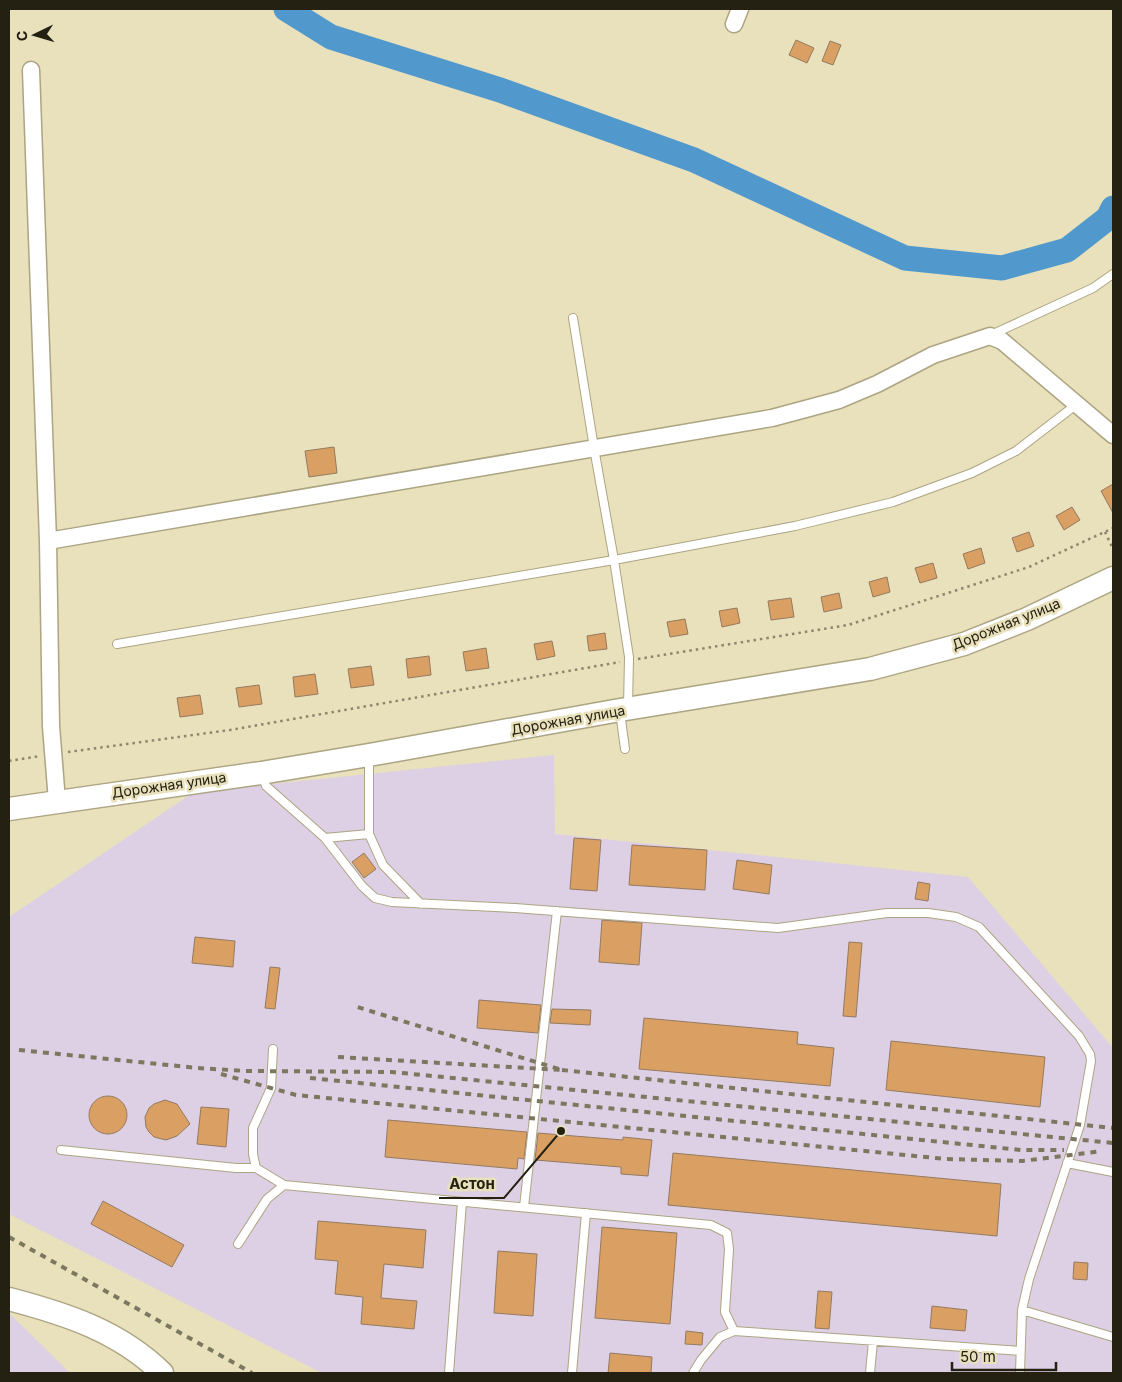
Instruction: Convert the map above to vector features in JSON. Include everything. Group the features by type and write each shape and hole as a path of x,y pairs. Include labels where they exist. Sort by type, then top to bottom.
{"street":[{"path":"734,24 740,9"},
{"path":"31,70 48,541 51,726 57,801"},
{"path":"48,541 772,418 839,400 877,384 933,355 990,336 1002,342 1113,435"},
{"name":"Дорожная улица","path":"9,809 369,755 870,669 964,644 1018,622 1113,578"},
{"path":"9,1299 50,1310 88,1324 120,1341 162,1373"}],"lane":[{"path":"990,336 1092,288 1113,274"},
{"path":"573,318 629,661 624,710 625,749"},
{"path":"117,644 614,560 795,526 893,502 972,473 1016,451 1077,404"},
{"path":"369,755 369,834 383,865 421,904"},
{"path":"261,772 266,786 325,838 362,886 375,898 392,902 778,928 887,912 928,913 956,917 979,927 1079,1036 1090,1054 1091,1068 1080,1125 1030,1279 1022,1310 1020,1373"},
{"path":"325,838 369,834"},
{"path":"524,1207 557,912"},
{"path":"256,1168 253,1154 253,1128 271,1088 273,1049"},
{"path":"61,1150 236,1168 256,1168 284,1185 710,1225 727,1233 729,1249 725,1312 734,1331"},
{"path":"1067,1163 1113,1172"},
{"path":"238,1244 267,1199 284,1185"},
{"path":"449,1373 462,1202"},
{"path":"572,1373 586,1213"},
{"path":"1022,1310 1113,1337"},
{"path":"694,1373 701,1360 720,1337 734,1331 1020,1351"},
{"path":"870,1373 873,1341"}],"path":[{"path":"9,761 240,728 848,625 1029,567 1113,528"},
{"path":"1105,532 1113,549"}],"shaded area":[{"path":"554,755 555,834 968,877 1113,1048 1113,1373 322,1373 9,1214 9,917 194,792"},
{"path":"9,1313 70,1373 9,1373"}],"building":[{"path":"796,40 814,48 807,63 789,55"},
{"path":"830,41 841,45 833,65 822,61"},
{"path":"334,447 337,473 309,477 305,451"},
{"path":"1113,484 1113,513 1101,491"},
{"path":"1072,507 1080,520 1064,530 1056,516"},
{"path":"1029,532 1034,546 1017,552 1012,538"},
{"path":"981,548 985,563 968,569 963,554"},
{"path":"933,563 937,578 920,583 915,568"},
{"path":"887,577 890,592 873,597 869,582"},
{"path":"839,593 842,608 824,612 821,597"},
{"path":"791,598 794,617 771,620 768,601"},
{"path":"737,608 740,623 722,627 719,611"},
{"path":"685,619 688,634 670,637 667,622"},
{"path":"605,633 607,649 589,651 587,636"},
{"path":"552,641 555,656 537,660 534,644"},
{"path":"486,648 489,668 466,671 463,652"},
{"path":"429,656 431,675 408,678 406,659"},
{"path":"371,666 374,685 351,688 348,669"},
{"path":"315,674 318,694 295,697 293,677"},
{"path":"259,685 262,704 239,707 236,688"},
{"path":"200,695 203,714 180,717 177,698"},
{"path":"574,838 601,840 597,891 570,889"},
{"path":"632,845 707,850 705,890 629,885"},
{"path":"364,853 376,869 364,878 352,862"},
{"path":"737,860 772,865 769,894 733,889"},
{"path":"918,882 930,884 928,901 915,899"},
{"path":"602,920 642,923 639,965 599,962"},
{"path":"195,937 235,941 233,967 192,963"},
{"path":"849,942 862,943 856,1017 843,1016"},
{"path":"270,967 280,968 275,1009 265,1008"},
{"path":"479,1000 541,1005 538,1033 477,1028"},
{"path":"552,1009 591,1010 590,1025 550,1023"},
{"path":"644,1018 798,1032 797,1044 834,1048 830,1086 639,1069"},
{"path":"891,1041 1045,1057 1040,1107 886,1090"},
{"path":"108,1096 121,1102 127,1115 121,1128 108,1134 95,1128 89,1115 95,1102"},
{"path":"165,1100 177,1104 190,1124 177,1136 166,1140 154,1137 149,1132 146,1127 145,1117 149,1108"},
{"path":"201,1107 229,1109 226,1147 197,1144"},
{"path":"388,1120 527,1132 524,1159 518,1158 517,1169 385,1157"},
{"path":"538,1133 623,1140 623,1137 652,1140 648,1176 621,1174 621,1167 535,1160"},
{"path":"673,1153 1001,1184 997,1236 668,1205"},
{"path":"103,1201 184,1245 172,1267 91,1224"},
{"path":"318,1221 426,1230 423,1268 384,1264 381,1298 417,1301 414,1329 361,1324 363,1297 335,1294 338,1261 315,1259"},
{"path":"602,1227 677,1233 670,1324 595,1318"},
{"path":"498,1251 537,1254 533,1316 494,1313"},
{"path":"1074,1262 1088,1263 1087,1280 1073,1279"},
{"path":"818,1291 832,1292 829,1329 815,1328"},
{"path":"932,1306 967,1310 965,1331 930,1328"},
{"path":"686,1331 703,1333 702,1345 685,1344"},
{"path":"610,1353 652,1357 651,1373 608,1373"}],"waterway":[{"path":"286,9 331,37 500,90 694,160 905,258 1002,268 1067,250 1108,218 1113,208"}],"railway":[{"path":"338,1057 562,1070 354,1006"},
{"path":"19,1050 246,1071 392,1072 1113,1143"},
{"path":"562,1070 1113,1128"},
{"path":"221,1074 296,1095 946,1159 1022,1161 1102,1151"},
{"path":"310,1078 1021,1150 1064,1150"},
{"path":"9,1237 252,1373"}],"place":[{"name":"Астон","path":"561,1131"}]}
